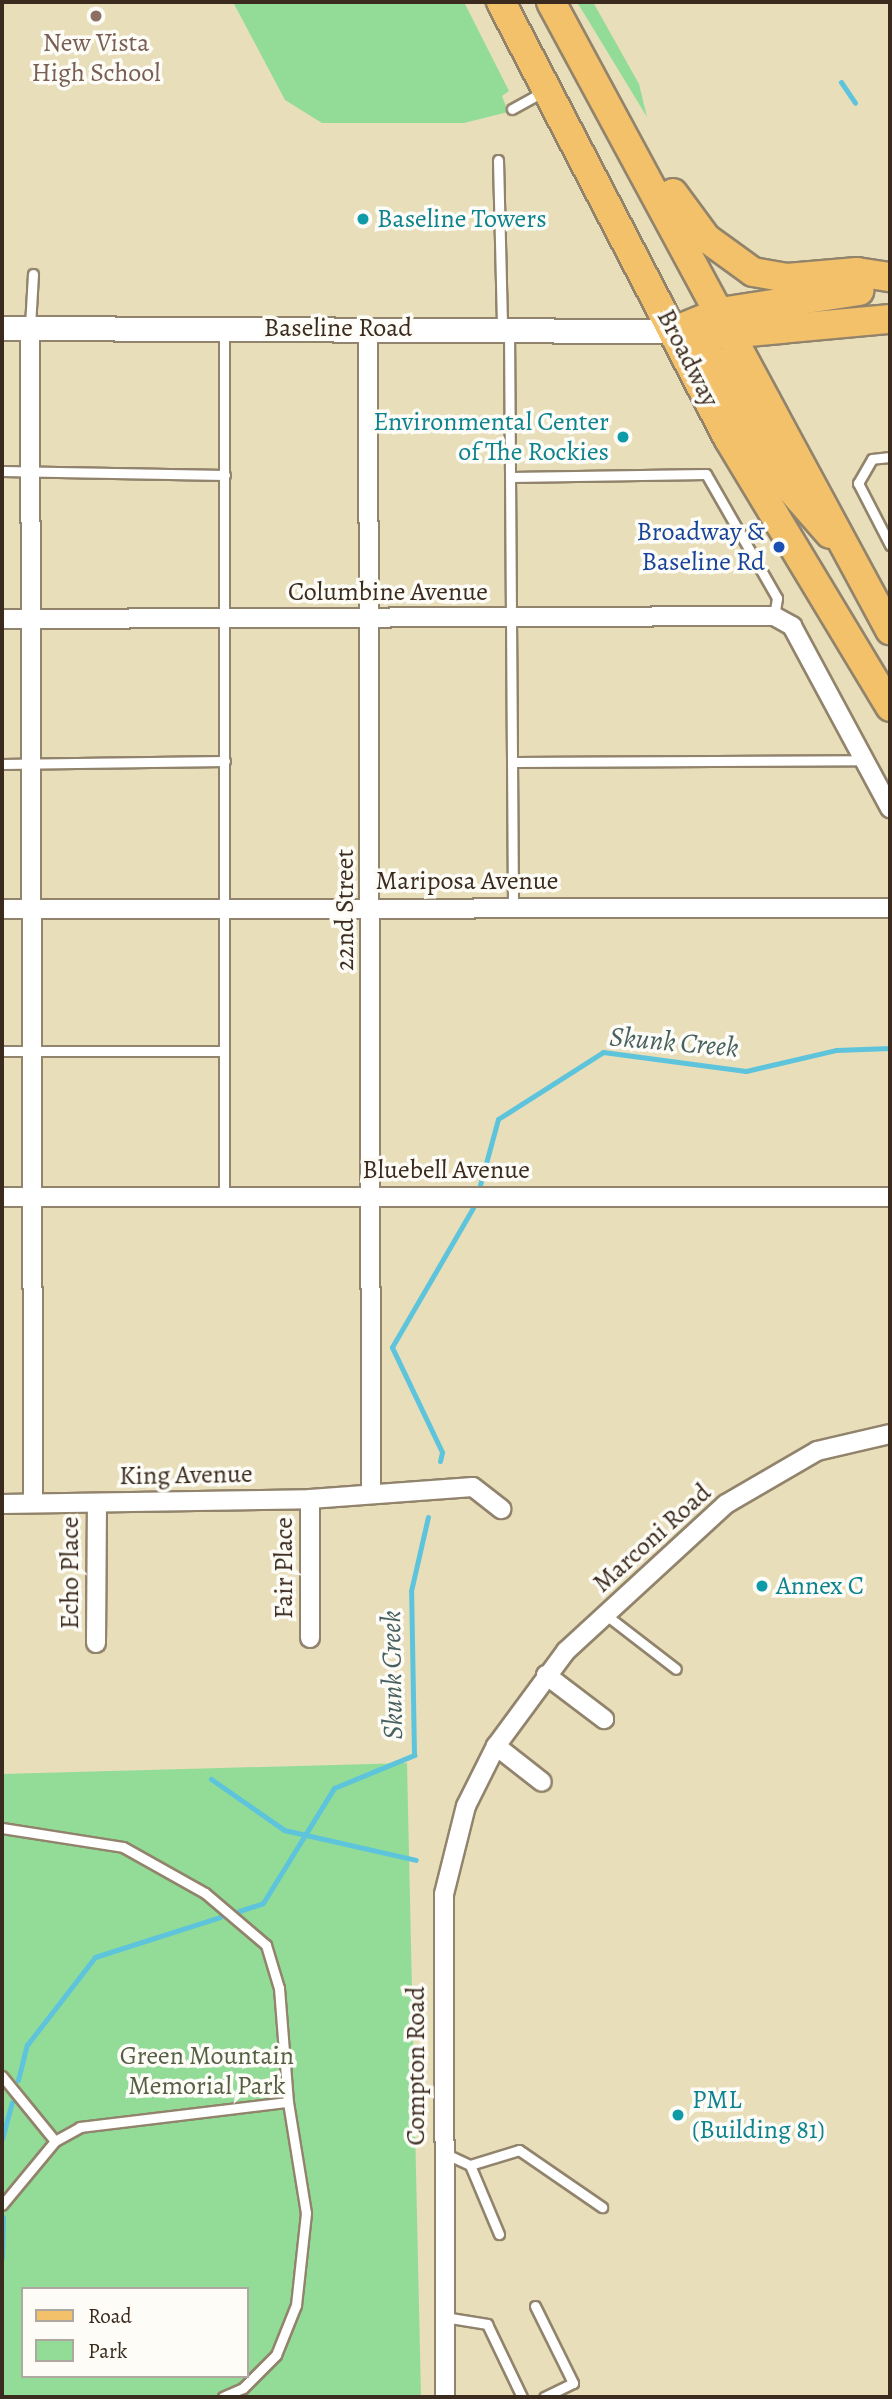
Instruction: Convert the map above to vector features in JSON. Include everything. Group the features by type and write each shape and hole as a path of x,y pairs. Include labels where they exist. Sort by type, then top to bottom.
{"main road":[{"name":"Broadway","path":"501,2 728,438 890,707"},
{"name":"Broadway","path":"551,2 890,630"},
{"path":"569,34 688,216 718,250 773,277 890,277"},
{"name":"Baseline Road","path":"674,331 726,324 890,286"},
{"name":"Baseline Road","path":"726,324 890,319"},
{"path":"674,331 716,362 781,478 848,550"}],"street":[{"name":"Baseline Road","path":"2,328 505,328 674,331"},
{"path":"30,328 34,764 33,1503"},
{"name":"22nd Street","path":"368,328 372,907 371,1493"},
{"path":"774,616 792,626 890,808"},
{"name":"Columbine Avenue","path":"2,619 774,616"},
{"name":"Mariposa Avenue","path":"2,909 890,908"},
{"name":"Bluebell Avenue","path":"2,1197 890,1197"},
{"name":"Marconi Road","path":"496,1746 546,1675 606,1615 726,1504 783,1466 817,1451 890,1434"},
{"name":"King Avenue","path":"2,1504 310,1499 473,1487 501,1509"},
{"name":"Fair Place","path":"310,1499 310,1638"},
{"name":"Echo Place","path":"96,1643 97,1503"},
{"path":"546,1675 604,1719"},
{"path":"496,1746 542,1782"},
{"name":"Compton Road","path":"445,2397 442,2153 444,1894 454,1838 496,1746"}],"lane":[{"path":"512,109 548,90"},
{"path":"498,160 511,477 513,908"},
{"path":"30,328 33,274"},
{"path":"223,1197 224,329"},
{"path":"890,457 872,459 859,483 890,545"},
{"path":"2,471 225,475"},
{"path":"511,477 706,474 777,598 774,616"},
{"path":"514,762 864,760"},
{"path":"2,764 225,761"},
{"path":"2,1051 223,1051"},
{"path":"606,1615 676,1669"},
{"path":"2,1828 122,1847 205,1893 266,1945 279,1989 288,2102 306,2213 299,2293 276,2355 243,2388 223,2397"},
{"path":"2,2076 55,2141"},
{"path":"2,2205 55,2141 80,2127 288,2102"},
{"path":"442,2153 470,2165 519,2150 602,2207"},
{"path":"470,2165 499,2234"},
{"path":"535,2306 573,2383 544,2397"},
{"path":"443,2317 487,2325 522,2397"}],"green space":[{"path":"233,2 464,2 509,91 502,96 508,112 464,123 322,123 285,100"},
{"path":"577,2 593,2 639,84 647,117"},
{"name":"Green Mountain Memorial Park","path":"407,1763 421,2397 2,2397 2,1774"}],"waterway":[{"path":"841,82 855,103"},
{"name":"Skunk Creek","path":"480,1185 498,1119 603,1052 746,1071 836,1050 890,1048"},
{"name":"Skunk Creek","path":"440,1461 442,1452 392,1347 473,1208"},
{"name":"Skunk Creek","path":"239,1911 263,1903 334,1788 414,1755 411,1591 428,1517"},
{"name":"Skunk Creek","path":"211,1779 284,1830 416,1860"},
{"name":"Skunk Creek","path":"18,2080 27,2045 95,1957 220,1917"},
{"name":"Skunk Creek","path":"2,2139 12,2102"},
{"name":"Skunk Creek","path":"2,2258 3,2217"}],"place":[{"name":"New Vista High School","path":"96,16"},
{"name":"Baseline Towers","path":"363,219"},
{"name":"Environmental Center of The Rockies","path":"623,437"},
{"name":"Broadway & Baseline Rd","path":"779,547"},
{"name":"Annex C","path":"762,1586"},
{"name":"PML (Building 81)","path":"678,2115"}]}
